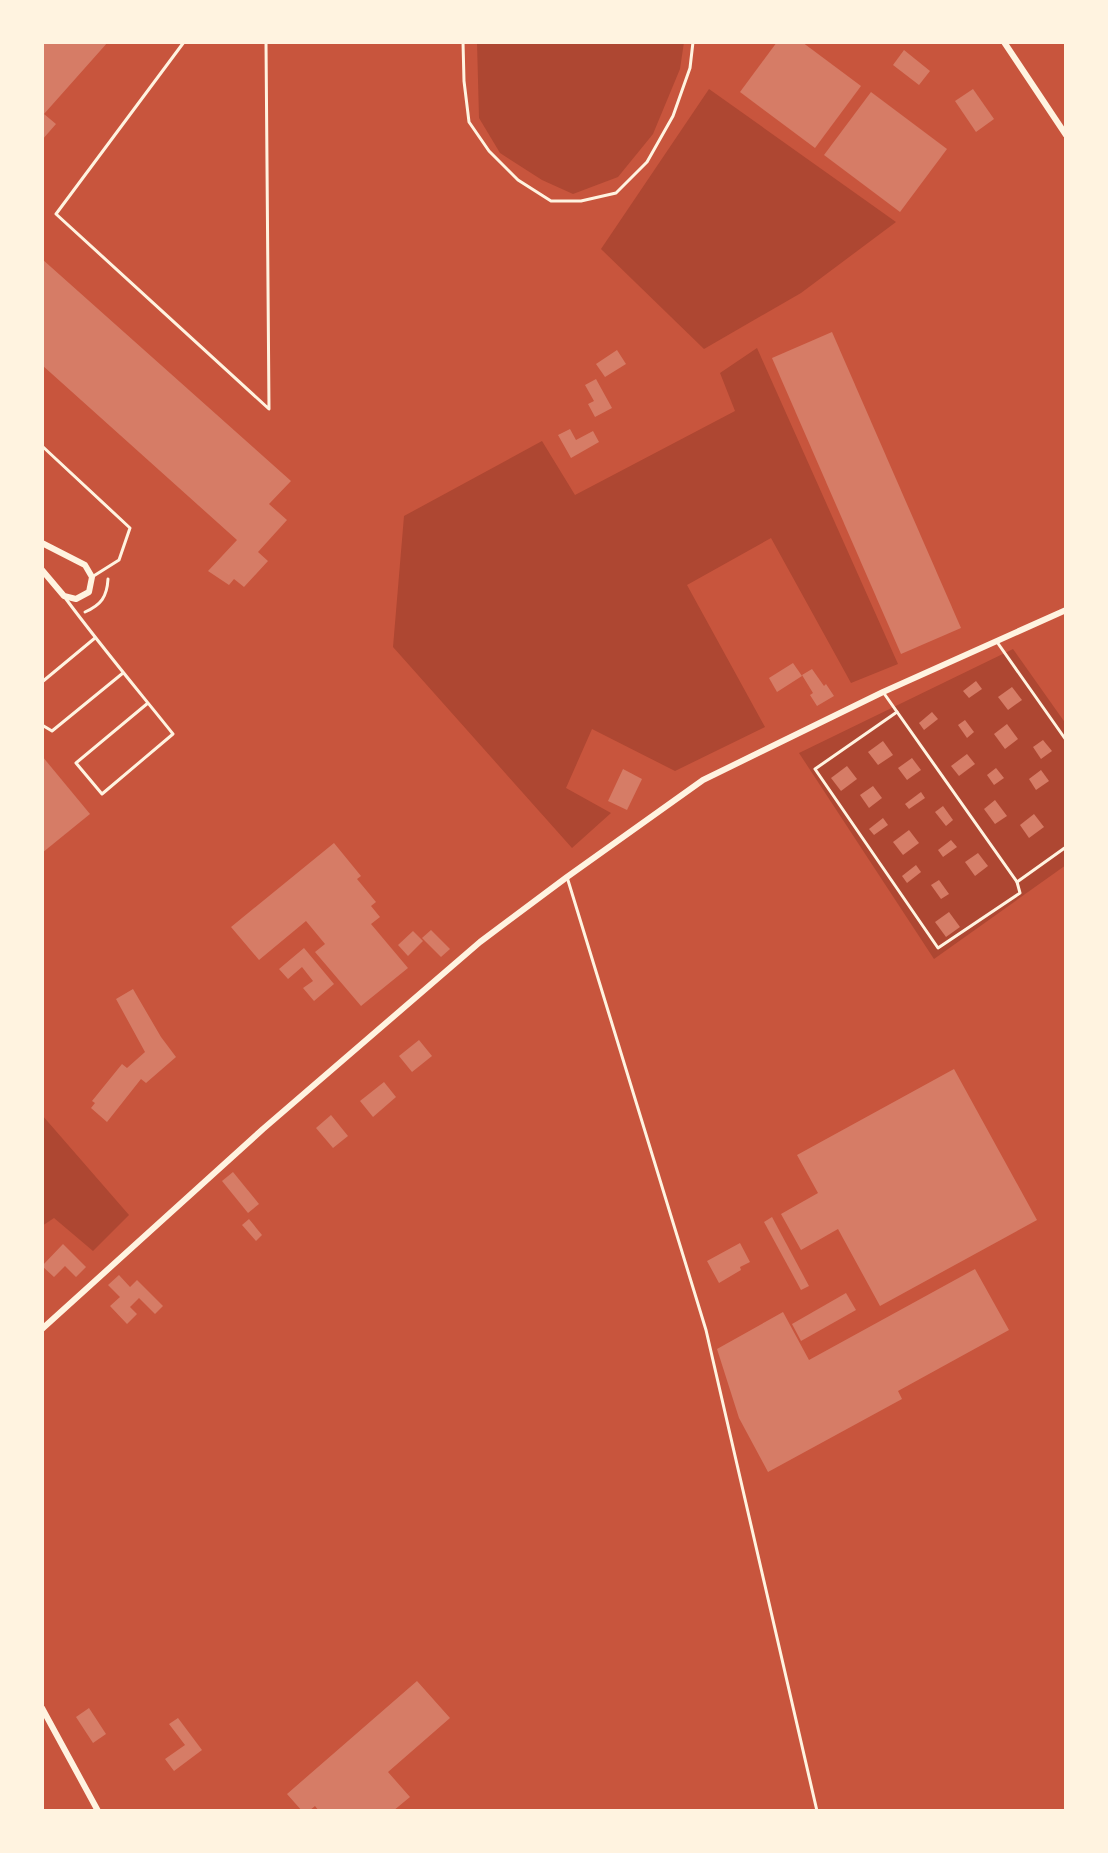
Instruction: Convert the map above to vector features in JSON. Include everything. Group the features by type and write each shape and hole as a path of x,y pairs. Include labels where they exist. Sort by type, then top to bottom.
{"street":[{"path":"1004,42 1066,135"},
{"path":"42,543 85,565 92,577 89,592 76,599 64,596 42,570"},
{"path":"42,1329 263,1129 480,942 703,780 883,692 1066,610"},
{"path":"42,1708 98,1811"}],"lane":[{"path":"184,42 56,214 269,409 266,42"},
{"path":"42,446 130,528 119,560 92,577"},
{"path":"64,596 173,734 102,794 76,763 148,703"},
{"path":"42,682 95,638"},
{"path":"996,641 1066,740"},
{"path":"42,725 52,731 123,673"},
{"path":"883,692 1017,882 1020,893 938,948 815,769 897,712"},
{"path":"1017,882 1066,847"},
{"path":"567,877 706,1330 817,1811"}],"path":[{"path":"463,42 469,122 489,151 518,180 551,201 581,201 616,193 647,162 673,116 690,68 693,42"}],"shaded area":[{"path":"477,42 684,42 680,69 653,134 618,177 573,194 542,180 500,153 479,118"},
{"path":"709,89 896,222 801,293 704,349 601,249"},
{"path":"757,348 898,664 851,683 771,538 687,585 765,727 675,771 592,729 566,788 611,813 572,848 393,647 404,516 542,441 575,495 735,411 720,373"},
{"path":"1013,649 1066,724 1066,865 934,959 799,753"},
{"path":"42,1115 129,1215 93,1251 54,1218 42,1226"}],"building":[{"path":"42,42 108,42 44,114 56,124 42,140"},
{"path":"777,42 802,42 861,86 815,148 740,92"},
{"path":"904,50 930,71 919,85 893,65"},
{"path":"973,89 994,119 976,132 955,101"},
{"path":"871,92 947,149 900,212 824,155"},
{"path":"42,259 291,481 269,504 287,520 258,552 268,561 244,587 234,579 229,585 208,571 237,540 42,365"},
{"path":"832,332 961,628 901,654 772,358"},
{"path":"617,350 626,364 605,377 596,364"},
{"path":"596,379 612,408 595,417 588,404 594,401 585,385"},
{"path":"570,429 576,440 593,431 599,442 571,458 558,435"},
{"path":"793,663 802,676 777,692 769,678"},
{"path":"812,669 834,696 817,706 802,675"},
{"path":"976,681 982,689 969,698 963,691"},
{"path":"1012,687 1022,700 1008,710 998,697"},
{"path":"932,712 938,719 924,730 919,723"},
{"path":"965,720 974,732 967,738 958,725"},
{"path":"1007,724 1018,739 1005,749 994,734"},
{"path":"1043,740 1052,751 1041,759 1033,747"},
{"path":"883,741 893,755 878,765 868,752"},
{"path":"967,754 975,764 959,776 951,766"},
{"path":"42,756 90,814 42,853"},
{"path":"912,758 921,770 907,780 898,768"},
{"path":"847,766 857,779 841,791 831,778"},
{"path":"996,768 1004,778 994,785 987,775"},
{"path":"623,769 642,779 627,810 608,801"},
{"path":"1041,770 1049,781 1036,790 1029,779"},
{"path":"873,786 882,798 869,808 860,795"},
{"path":"921,792 925,798 909,809 905,804"},
{"path":"995,800 1007,816 995,824 984,809"},
{"path":"943,806 953,820 946,826 935,812"},
{"path":"1034,814 1044,827 1029,838 1020,825"},
{"path":"883,818 888,825 874,835 869,829"},
{"path":"909,830 919,843 903,855 893,842"},
{"path":"951,840 957,847 943,857 938,850"},
{"path":"334,843 361,876 357,879 376,902 371,906 380,917 371,924 408,968 361,1006 315,952 325,944 306,921 259,960 231,927"},
{"path":"978,853 988,866 975,876 965,862"},
{"path":"916,865 921,872 907,883 902,876"},
{"path":"939,880 949,894 941,899 931,885"},
{"path":"949,912 960,927 946,937 935,922"},
{"path":"431,930 450,949 441,957 422,938"},
{"path":"413,931 423,941 408,956 398,945"},
{"path":"304,948 334,984 314,1001 303,988 313,981 302,967 288,979 279,969"},
{"path":"133,989 176,1057 146,1083 141,1079 107,1122 91,1108 95,1103 92,1101 122,1064 127,1068 145,1052 116,999"},
{"path":"419,1040 432,1056 412,1072 399,1056"},
{"path":"954,1069 1037,1220 880,1306 838,1229 801,1250 781,1214 818,1193 797,1155"},
{"path":"384,1082 396,1097 373,1117 360,1101"},
{"path":"331,1115 348,1136 333,1148 316,1128"},
{"path":"233,1172 259,1204 248,1213 222,1181"},
{"path":"772,1217 809,1286 801,1290 764,1222"},
{"path":"249,1219 262,1235 256,1241 242,1225"},
{"path":"740,1243 750,1262 719,1283 707,1261"},
{"path":"63,1244 86,1267 76,1277 65,1266 54,1277 42,1266"},
{"path":"975,1269 1009,1330 898,1391 902,1399 768,1472 739,1418 717,1349 783,1312 809,1360"},
{"path":"119,1275 130,1287 137,1280 163,1306 155,1314 139,1298 130,1307 137,1314 127,1324 110,1306 120,1297 108,1285"},
{"path":"846,1293 856,1310 801,1341 792,1324"},
{"path":"417,1681 450,1718 388,1772 410,1797 393,1811 319,1811 315,1806 309,1811 302,1811 287,1794"},
{"path":"89,1708 106,1734 93,1743 76,1717"},
{"path":"178,1718 202,1750 174,1771 165,1759 185,1745 169,1724"}]}
